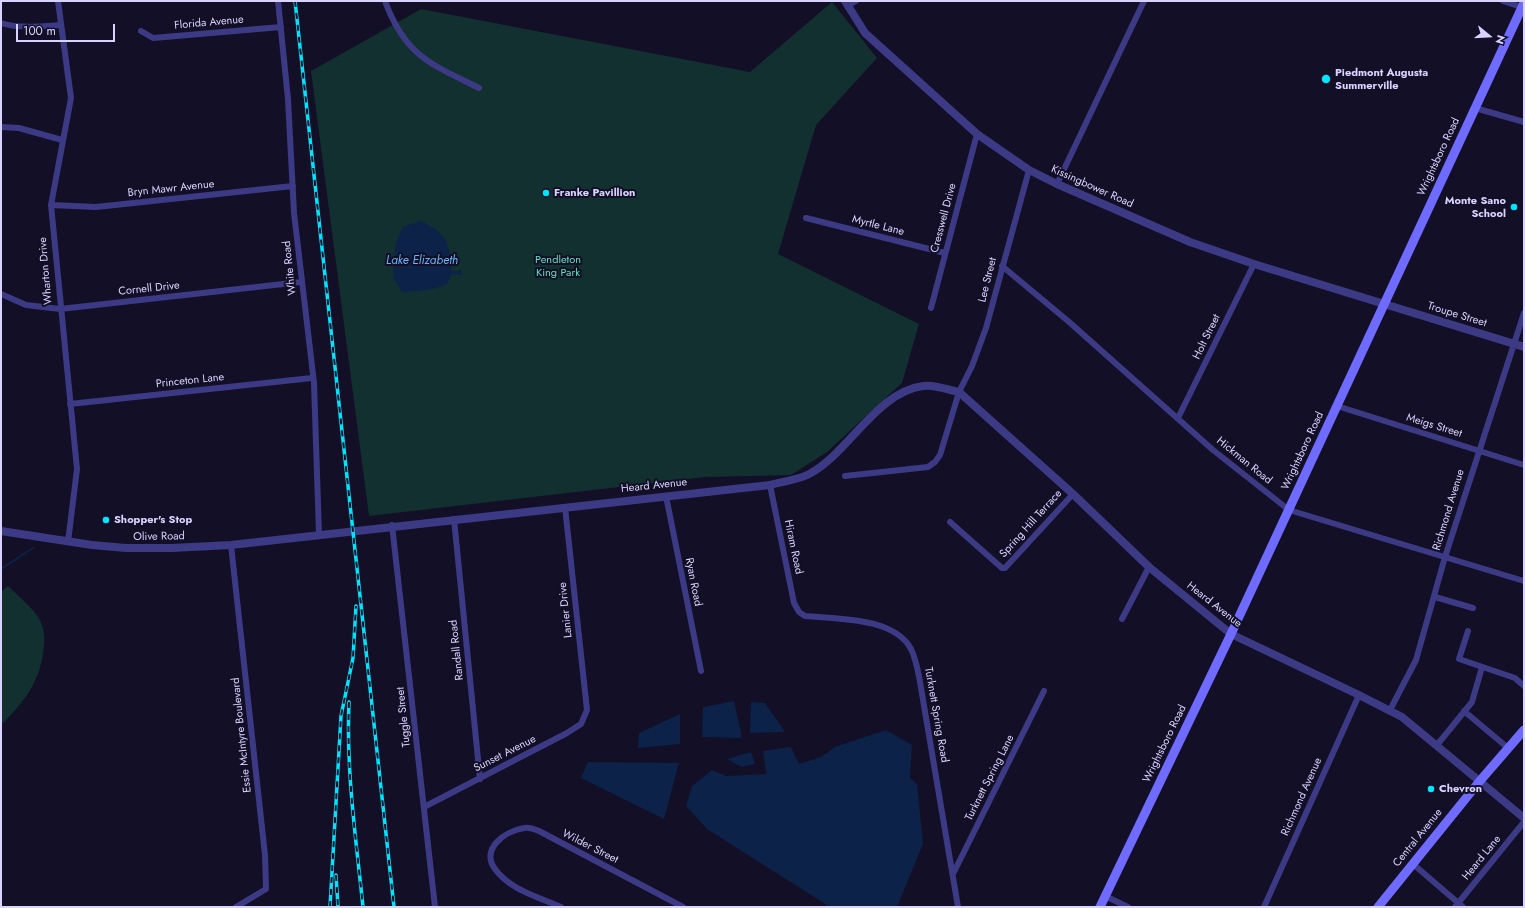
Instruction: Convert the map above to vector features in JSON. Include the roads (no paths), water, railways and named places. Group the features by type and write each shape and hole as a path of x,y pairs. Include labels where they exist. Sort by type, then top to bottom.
{"main road":[{"name":"Wrightsboro Road","path":"1100,907 1231,634 1523,6"},
{"name":"Central Avenue","path":"1378,907 1479,782 1524,730"}],"street":[{"name":"Wharton Drive","path":"58,1 71,98 51,205 60,309 77,469 68,542"},
{"name":"White Road","path":"278,1 301,282 312,378 318,476 319,534"},
{"path":"385,1 398,31 412,49 430,63 479,88"},
{"path":"846,3 856,1"},
{"path":"1057,184 1144,1"},
{"path":"1503,1 1523,6"},
{"name":"Kissingbower Road","path":"846,3 865,33 977,134 1029,170 1057,184 1190,242 1384,305"},
{"path":"1,23 8,26 34,27 61,25"},
{"name":"Florida Avenue","path":"141,31 153,38 281,27"},
{"path":"1475,108 1524,122"},
{"path":"1,127 19,128 62,140"},
{"name":"Cresswell Drive","path":"931,308 977,134"},
{"name":"Lee Street","path":"959,392 972,366 986,328 1029,170"},
{"name":"Bryn Mawr Avenue","path":"51,205 96,207 293,186"},
{"name":"Myrtle Lane","path":"806,218 945,253"},
{"name":"Holt Street","path":"1178,418 1254,264"},
{"name":"Hickman Road","path":"1002,266 1213,450 1289,510 1524,581"},
{"name":"Cornell Drive","path":"1,294 26,305 60,309 301,282"},
{"name":"Troupe Street","path":"1384,305 1524,347"},
{"name":"Richmond Avenue","path":"1390,710 1416,660 1435,597 1445,557 1524,313"},
{"name":"Princeton Lane","path":"70,404 312,378"},
{"name":"Heard Avenue","path":"319,534 770,485 810,474 822,465 896,395 923,386 959,392 1073,494 1149,567 1231,634 1359,694 1402,717 1524,818"},
{"path":"845,476 928,467 935,462 940,455 959,392"},
{"name":"Meigs Street","path":"1337,406 1524,465"},
{"name":"Hiram Road","path":"770,485 794,603 799,612"},
{"name":"Spring Hill Terrace","path":"950,522 1002,568 1005,568 1073,494"},
{"name":"Ryan Road","path":"666,496 701,671"},
{"name":"Lanier Drive","path":"565,507 587,710"},
{"name":"Randall Road","path":"454,519 480,779"},
{"name":"Tuggle Street","path":"392,526 435,907"},
{"name":"Olive Road","path":"1,531 92,545 146,548 231,545 319,534"},
{"name":"Essie McIntyre Boulevard","path":"231,545 265,855 266,889 236,907"},
{"path":"1122,619 1149,567"},
{"path":"1435,597 1473,608"},
{"name":"Turknett Spring Road","path":"799,612 805,616 878,624 898,634 911,648 919,676 958,907"},
{"path":"1468,631 1459,659 1515,678 1524,686"},
{"path":"1437,745 1472,702 1482,667"},
{"name":"Turknett Spring Lane","path":"953,874 1044,691"},
{"name":"Richmond Avenue","path":"1264,907 1359,694"},
{"name":"Sunset Avenue","path":"424,808 567,733 581,724 587,710"},
{"path":"1464,711 1508,748"},
{"name":"Heard Lane","path":"1459,906 1524,822"},
{"name":"Wilder Street","path":"561,907 532,895 501,876 493,866 492,851 494,845 503,836 524,828 533,829 683,907"},
{"path":"1413,864 1459,906"},
{"path":"1105,896 1128,907"}],"water":[{"name":"Lake Elizabeth","path":"420,221 429,225 441,234 450,253 451,271 458,271 461,269 462,275 452,274 447,284 437,288 402,292 394,279 393,270 396,242 403,227"},
{"path":"734,701 742,738 702,737 703,707"},
{"path":"751,702 765,703 785,732 750,733"},
{"path":"680,714 680,744 638,748 639,733"},
{"path":"886,730 912,745 910,778 917,784 923,844 897,907 830,907 707,829 686,806 692,786 712,770 726,776 766,774 763,751 791,747 799,764 821,757 835,747"},
{"path":"751,752 755,764 741,767 727,759"},
{"path":"588,762 679,763 664,819 581,778"}],"waterway":[{"path":"1,569 33,548"}],"railway":[{"path":"295,1 394,907"},
{"path":"330,907 341,716 353,658 356,606"},
{"path":"349,702 348,728 350,779 363,907"},
{"path":"336,875 338,907"}],"place":[{"name":"Piedmont Augusta Summerville","path":"1326,79"},
{"name":"Franke Pavillion","path":"546,193"},
{"name":"Monte Sano School","path":"1514,207"},
{"name":"Shopper's Stop","path":"106,520"},
{"name":"Chevron","path":"1431,789"}],"park label":[{"name":"Pendleton King Park","path":"558,266"}]}
